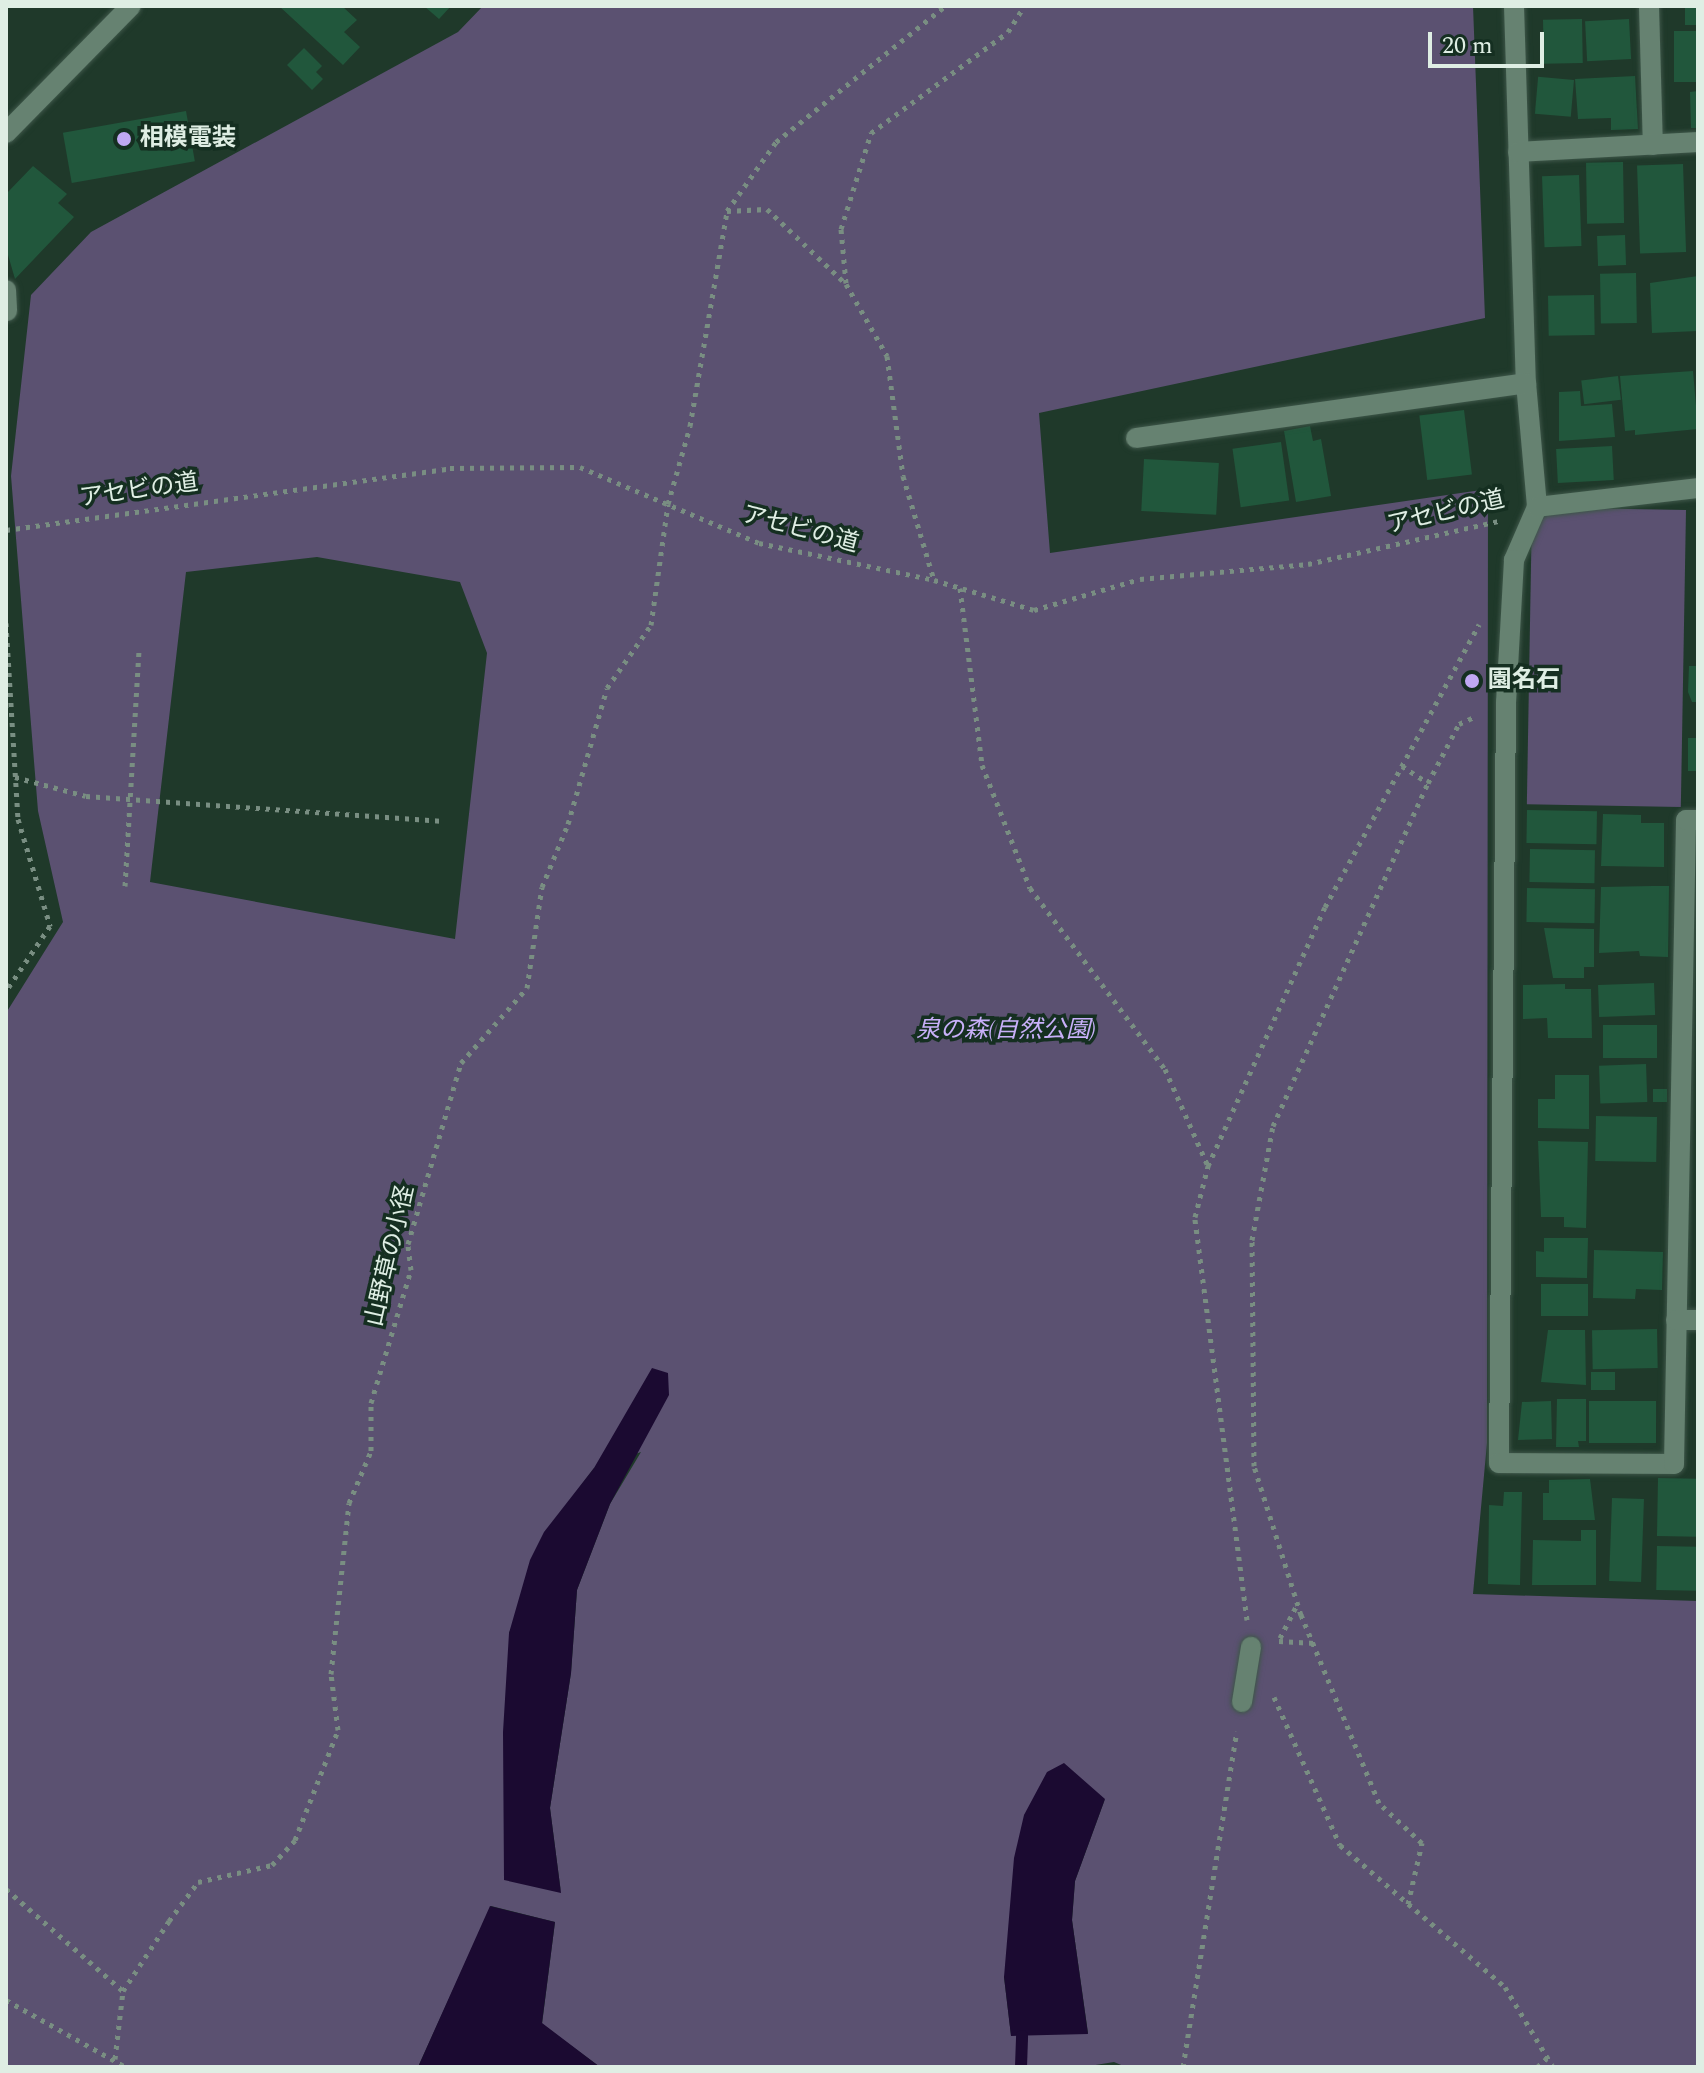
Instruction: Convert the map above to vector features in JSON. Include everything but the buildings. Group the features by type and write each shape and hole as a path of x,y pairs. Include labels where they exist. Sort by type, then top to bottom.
{"street":[{"path":"6,133 131,6"},
{"path":"1514,6 1526,383 1537,507 1514,560 1506,702 1499,1463 1674,1464 1686,820 1698,820"},
{"path":"1649,6 1653,145"},
{"path":"1518,152 1698,142"},
{"path":"6,290 7,311"},
{"path":"1136,438 1526,383"},
{"path":"1537,507 1698,488"},
{"path":"1676,1320 1698,1320"},
{"path":"1242,1702 1251,1647"}],"path":[{"path":"727,211 776,142 945,6"},
{"path":"846,284 841,229 871,133 1008,32 1024,6"},
{"path":"727,211 767,209 846,284 887,356 903,476 934,580"},
{"name":"山野草の小径","path":"115,2059 123,1991 198,1882 272,1865 295,1840 338,1730 331,1674 349,1503 371,1451 371,1403 411,1270 408,1244 461,1063 527,988 542,887 568,824 607,688 651,625 668,504 690,426 727,211"},
{"name":"アセビの道","path":"6,530 450,468 580,467 759,543 934,580 1034,610 1140,579 1308,564 1509,519 1537,507"},
{"path":"960,588 982,765 1030,888 1165,1069 1208,1166"},
{"path":"1485,613 1325,907 1208,1166 1195,1217 1251,1647 1340,1845 1505,1987 1553,2067"},
{"path":"6,623 18,819 50,926 6,991"},
{"path":"125,886 139,647"},
{"path":"1408,1904 1422,1843 1379,1803 1298,1604 1254,1466 1252,1240 1273,1126 1428,783 1459,724 1506,702"},
{"path":"1402,766 1428,783"},
{"path":"15,777 86,796 440,821"},
{"path":"1298,1604 1278,1641 1315,1643"},
{"path":"1183,2067 1242,1702"},
{"path":"6,1889 123,1991"},
{"path":"6,2000 126,2067"},
{"path":"1537,2067 1547,2058"}],"green space":[{"name":"泉の森(自然公園)","path":"483,6 1473,6 1485,318 1039,413 1050,553 1488,489 1487,1443 1473,1594 1698,1601 1698,2067 1126,2067 1114,2062 1083,2067 600,2067 542,2024 555,1922 491,1906 418,2067 6,2067 6,1013 63,922 38,811 11,476 31,295 91,232 458,32","holes":["317,557 460,582 487,653 455,939 150,882 186,572","641,1452 610,1504 577,1590 571,1673 550,1808 561,1893 509,1633 573,1496 594,1468","1105,1799 1075,1881 1072,1920 1088,2033 1011,2035 1004,1977"]},
{"path":"1532,507 1686,510 1681,807 1527,804"}],"shaded area":[{"path":"652,1368 668,1373 669,1395 610,1504 577,1590 571,1673 550,1808 561,1893 504,1880 503,1732 509,1633 530,1560 544,1532 594,1468"},
{"path":"1064,1763 1105,1799 1075,1881 1072,1920 1088,2034 1011,2036 1004,1977 1014,1858 1024,1815 1047,1772"},
{"path":"490,1906 555,1922 542,2023 600,2067 418,2067"}],"waterway":[{"path":"1021,2067 1022,2036"}],"place":[{"name":"相模電装","path":"124,139"},
{"name":"園名石","path":"1472,681"}]}
